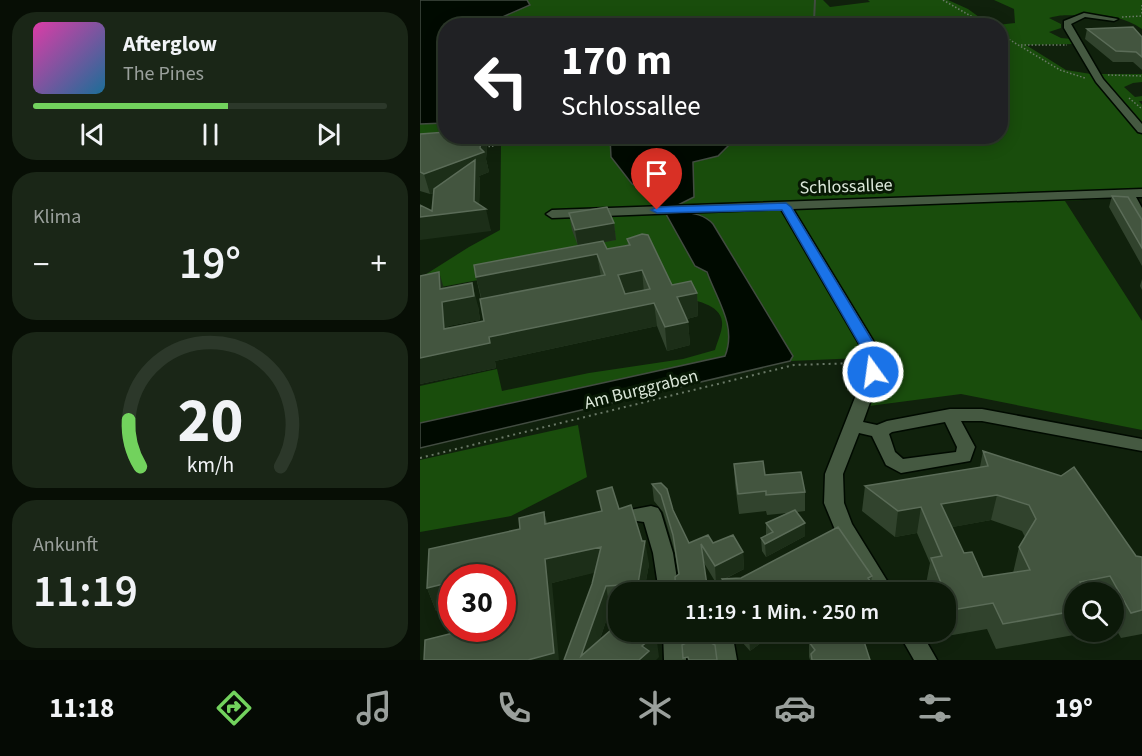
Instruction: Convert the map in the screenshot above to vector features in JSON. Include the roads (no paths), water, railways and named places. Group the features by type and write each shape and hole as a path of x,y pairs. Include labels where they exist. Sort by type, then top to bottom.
{"street":[{"path":"1114,19 1084,15 1067,23 1097,78 1142,130"},
{"name":"Schlossallee","path":"552,214 1142,193"},
{"path":"1128,194 1142,218"},
{"path":"786,207 868,347 872,362 873,372 834,474 834,503 843,527 878,582"},
{"path":"852,425 879,432 887,427 950,415 999,417 1142,445"},
{"path":"879,432 890,458 901,466 958,458 964,456 966,447 950,415"},
{"path":"637,515 651,513 663,553 667,582"},
{"path":"823,538 843,527"},
{"path":"673,642 675,660"},
{"path":"723,642 726,660"},
{"path":"915,642 926,660"}],"waterway":[{"path":"814,18 815,0"}]}
